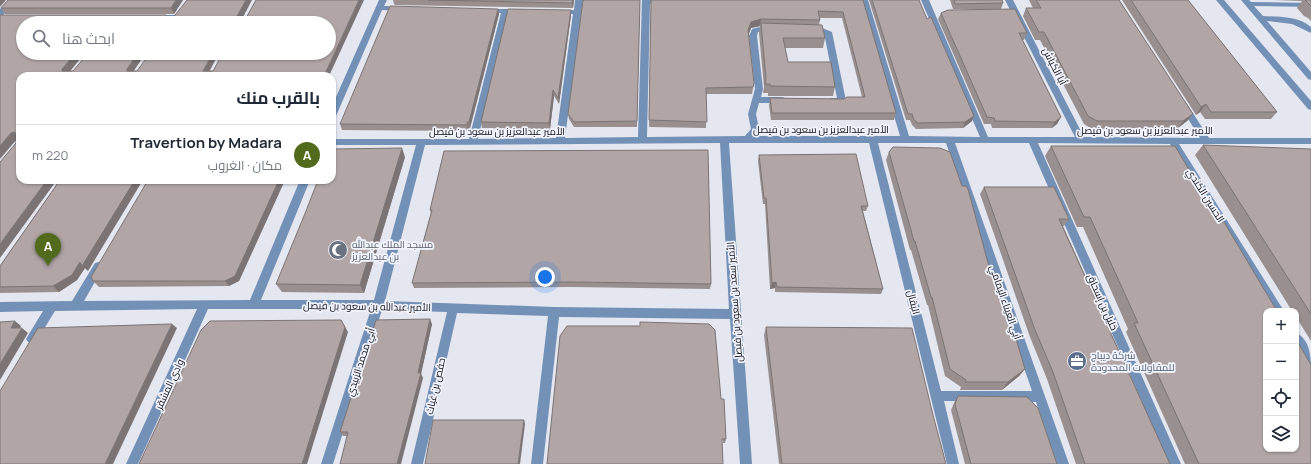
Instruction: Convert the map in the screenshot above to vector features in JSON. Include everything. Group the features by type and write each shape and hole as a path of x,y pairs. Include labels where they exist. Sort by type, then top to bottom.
{"street":[{"path":"0,13 12,0"},
{"path":"336,107 383,0"},
{"path":"560,142 579,0"},
{"path":"925,0 934,13 985,139"},
{"name":"أبا الكباش","path":"1009,0 1012,12 1081,141"},
{"path":"1220,0 1311,107"},
{"path":"642,140 646,1 670,2"},
{"path":"862,2 906,140"},
{"path":"1247,2 1311,5"},
{"path":"1247,2 1311,77"},
{"path":"379,8 410,9"},
{"path":"473,10 527,11"},
{"path":"473,142 505,11"},
{"path":"549,12 577,12"},
{"path":"1260,18 1298,23 1307,27 1311,31"},
{"path":"747,140 755,129 752,114 759,89 753,36 755,31 760,29 783,29"},
{"path":"799,29 822,30 828,32 842,101 819,101"},
{"path":"1178,96 1207,141"},
{"path":"757,100 796,100"},
{"name":"الأمير عبدالعزيز بن سعود بن فيصل","path":"336,142 421,143 642,140 985,139 1081,141 1311,141"},
{"name":"الأمير سعد بن سعود بن فيصل","path":"724,140 746,464"},
{"name":"البقال","path":"873,140 953,464"},
{"name":"أبي العيناء اليمامي","path":"950,140 1063,464"},
{"name":"خليل بن إسحاق","path":"1032,140 1175,464"},
{"name":"الحسين الكندي","path":"1172,140 1277,308"},
{"name":"أبي محمد الزبيدي","path":"327,464 378,305 421,143"},
{"path":"253,305 303,184"},
{"path":"76,305 103,259"},
{"name":"وادي المشقر","path":"132,464 206,304"},
{"name":"الأمير عبدالله بن سعود بن فيصل","path":"0,308 76,305 378,305 554,312 735,314"},
{"path":"27,346 51,306"},
{"name":"حفص بن غياث","path":"417,464 453,308"},
{"path":"537,464 554,312"},
{"path":"1299,343 1311,362"},
{"path":"937,396 1039,397"}],"building":[{"path":"8,0 176,0 171,8 1,8"},
{"path":"187,0 246,0 237,16 174,16"},
{"path":"256,0 359,0 336,50 336,16 247,16"},
{"path":"428,0 573,0 572,3"},
{"path":"583,0 640,0 637,121 574,122 568,114"},
{"path":"651,0 863,0 896,113 772,113 770,98 844,99 847,97 865,97 843,12 818,11 820,20 761,19 751,22 748,30 754,83 753,87 706,88 707,122 649,120"},
{"path":"872,0 919,0 927,19 931,17 974,116 965,122 918,123 914,120 912,114 908,114"},
{"path":"954,0 1002,0 1003,3 955,4"},
{"path":"1036,0 1119,0 1193,114 1183,121 1097,121 1088,116 1044,32 1039,32 1026,8 1041,8"},
{"path":"1131,0 1188,0 1277,112 1211,112 1206,104 1201,107"},
{"path":"1305,0 1311,0 1311,6"},
{"path":"390,6 498,9 467,125 340,124"},
{"path":"508,9 571,10 558,98 553,90 549,123 481,122"},
{"path":"1015,9 1027,33 1019,33 1061,117 1055,122 995,121 994,118 987,117 941,13 948,10"},
{"path":"0,15 166,15 16,16 16,60 70,60 62,71 73,71 82,60 133,60 127,71 137,71 145,60 209,60 203,71 213,71 219,60 331,60 326,72 16,72 16,133 11,133 0,146"},
{"path":"761,23 822,25 825,38 783,38 788,62 831,62 835,87 770,86 770,84 765,84 766,79"},
{"path":"16,143 16,184 44,184 0,244 0,162"},
{"path":"1203,145 1311,149 1311,314"},
{"path":"1051,146 1175,146 1220,222 1224,222 1275,308 1263,308 1263,452 1299,452 1299,344 1311,365 1311,464 1199,464 1134,323 1138,323 1090,217 1084,217"},
{"path":"893,147 940,148 950,152 962,186 966,186 968,189 990,270 1012,332 1014,332 1025,369 1008,382 965,382 966,380 950,369 932,297 914,241 889,152"},
{"path":"402,148 360,285 276,284 316,184 336,184 336,149"},
{"path":"708,150 711,284 572,282 412,283 432,210 430,210 444,151"},
{"path":"856,154 868,206 861,206 883,289 777,287 776,282 772,283 766,198 764,198 759,155"},
{"path":"57,184 133,184 82,266 80,262 72,275 53,286 0,287 0,266"},
{"path":"146,184 277,184 235,276 225,281 93,281 91,277"},
{"path":"984,187 1054,187 1069,219 1059,219 1170,464 1085,464 1053,372 1035,330"},
{"path":"430,319 418,373 421,373 397,464 340,464 348,432 340,432 376,320"},
{"path":"341,320 345,327 302,464 139,464 201,330 210,321"},
{"path":"15,321 11,328 22,328 0,364 0,322"},
{"path":"640,322 709,324 715,330 721,399 724,399 726,439 722,439 723,464 547,464 560,336 567,326 640,326"},
{"path":"172,324 105,464 0,464 0,391 38,328"},
{"path":"766,327 912,328 946,464 782,464"},
{"path":"958,396 1027,397 1038,408 1057,464 971,464 955,404"},
{"path":"433,420 524,420 518,464 425,464"}],"place":[{"name":"مسجد الملك عبدالله بن عبدالعزيز","path":"338,250"},
{"name":"Travertion by Madara","path":"48,266"},
{"name":"شركة ديباج للمقاولات المحدودة","path":"1077,361"}]}
